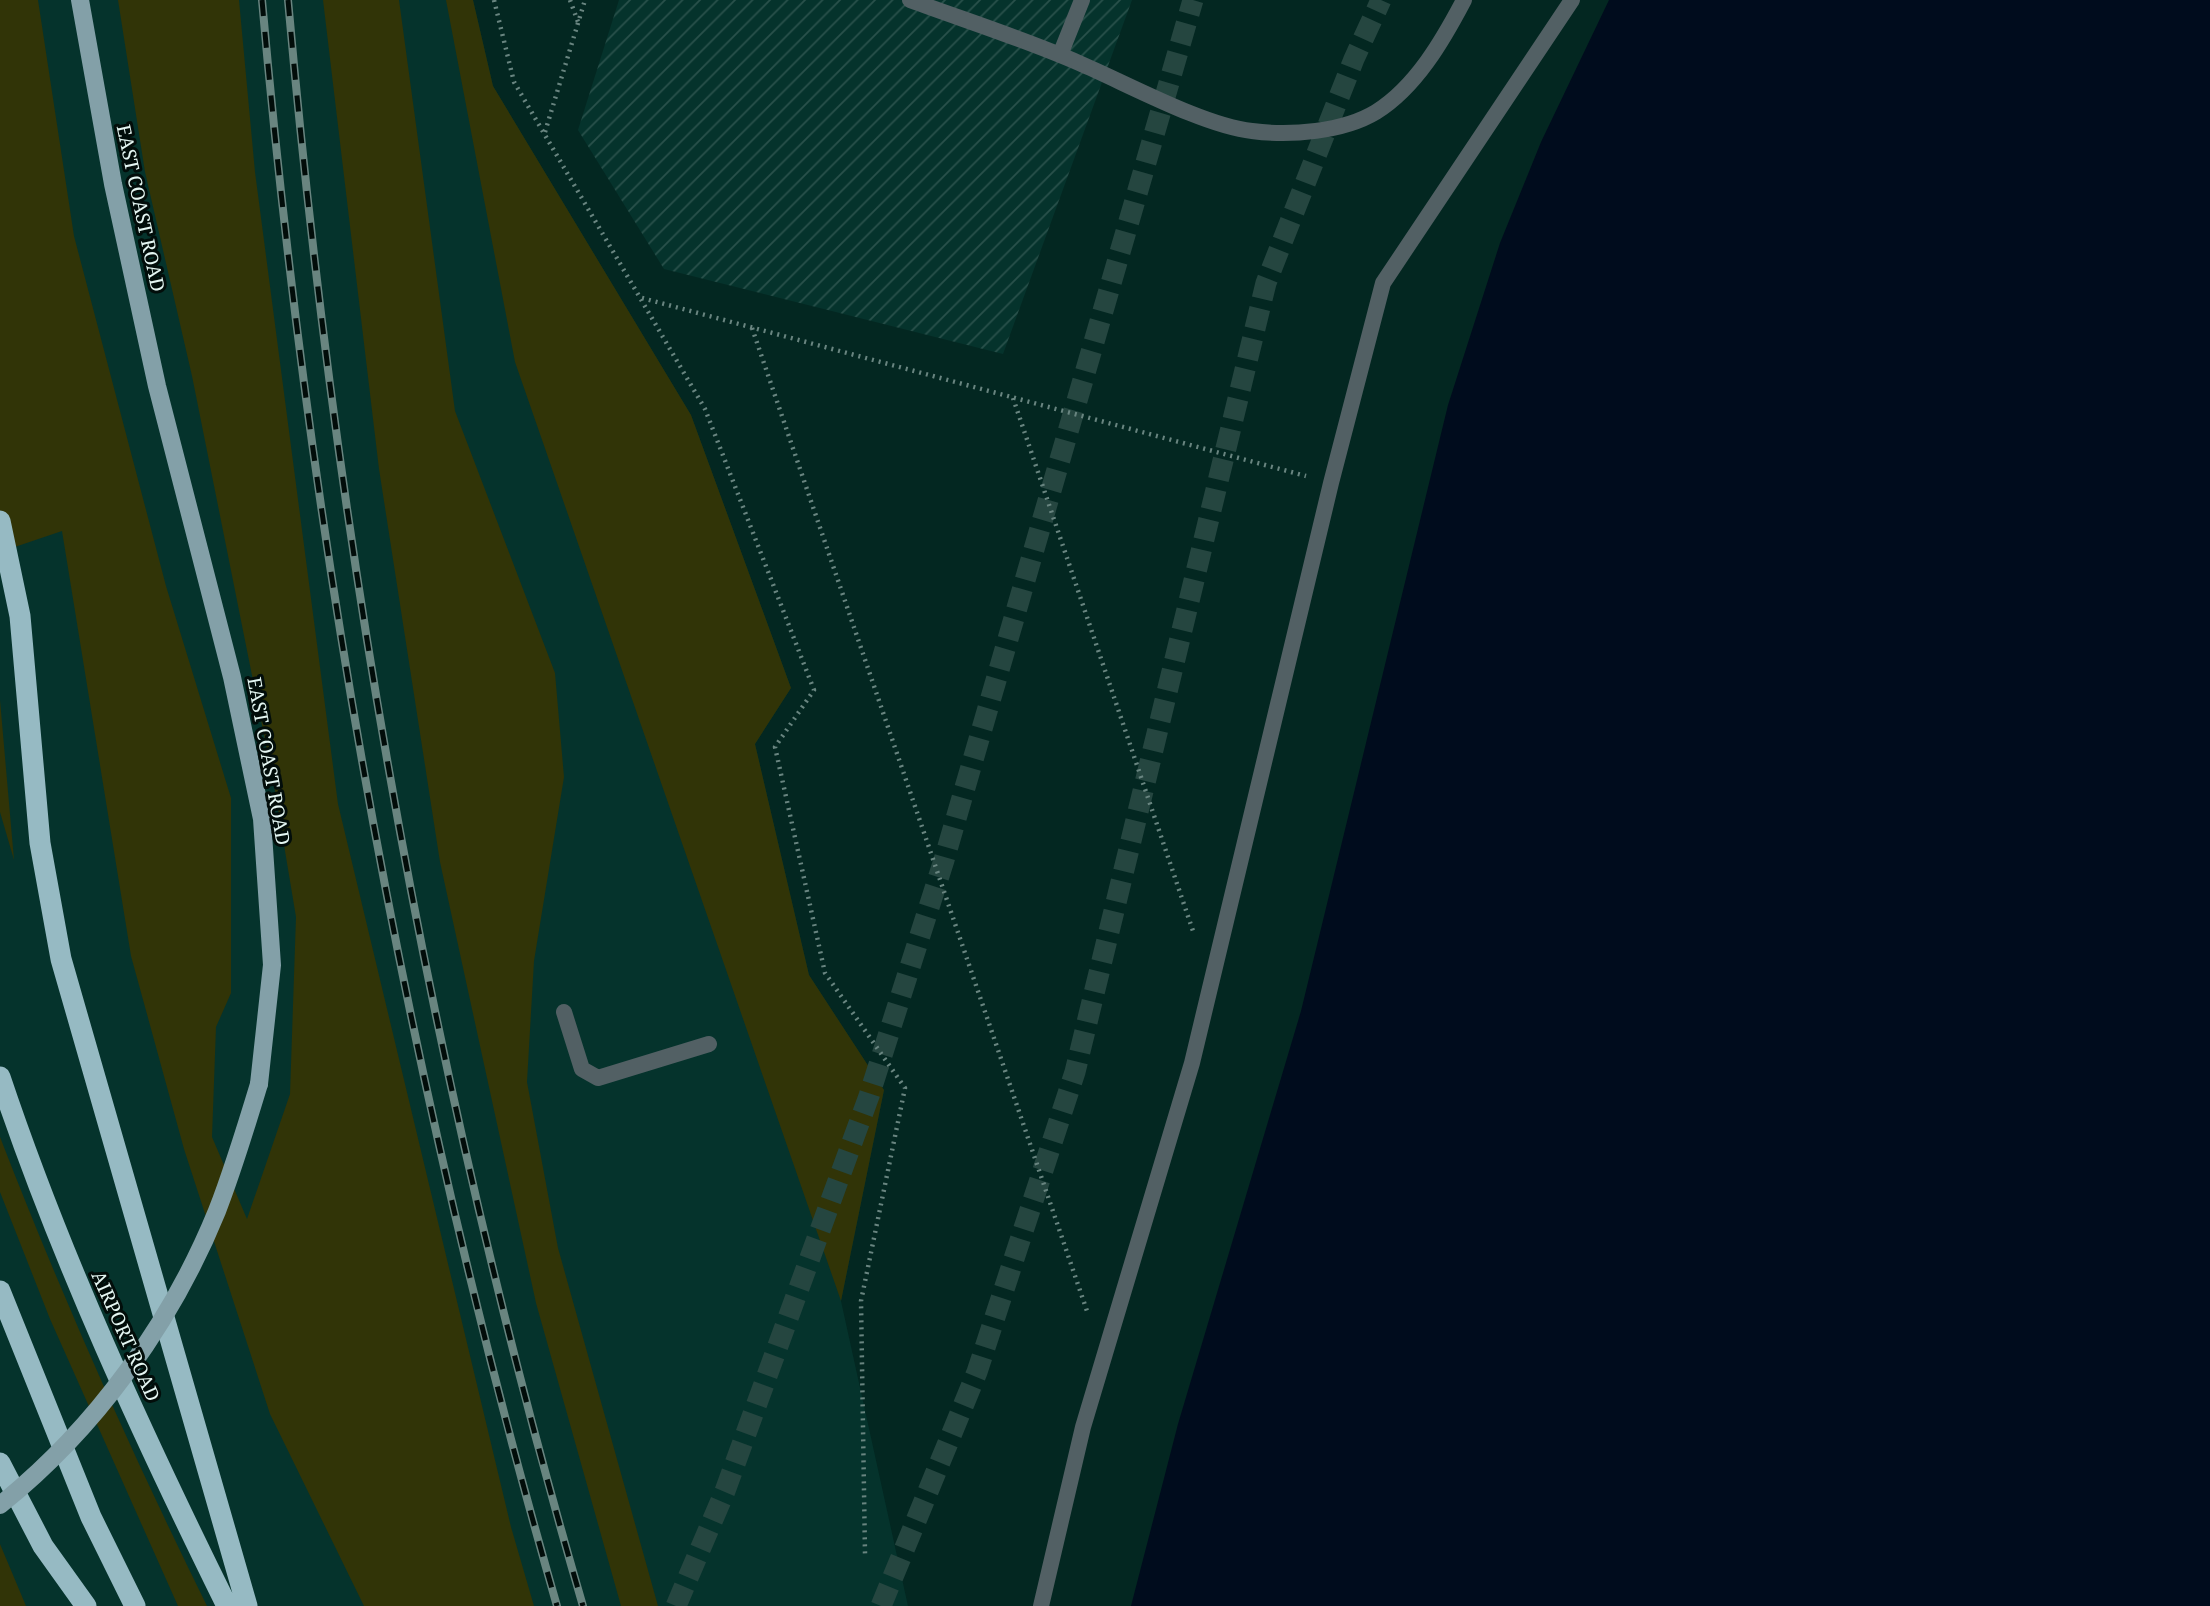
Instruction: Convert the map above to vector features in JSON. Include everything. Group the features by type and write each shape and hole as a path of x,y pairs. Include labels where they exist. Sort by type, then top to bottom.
{"highway":[{"path":"0,521 20,616 40,843 61,959 247,1606"},
{"name":"AIRPORT ROAD","path":"0,1077 87,1305 173,1496 228,1606"},
{"path":"0,1291 91,1517 135,1606"},
{"path":"0,1463 43,1546 86,1606"}],"main road":[{"name":"EAST COAST ROAD","path":"0,1506 77,1433 136,1358 167,1312 217,1210 259,1084 272,965 262,818 232,677 157,386 113,184 80,0"}],"lane":[{"path":"910,0 1060,55 1199,115 1250,131 1301,132 1346,123 1376,112 1419,73 1464,0"},
{"path":"1060,55 1082,0"},
{"path":"1041,1606 1083,1427 1192,1063 1331,483 1383,283 1572,0"},
{"path":"564,1012 582,1069 598,1079 709,1044"}],"path":[{"path":"494,0 514,82 705,409 814,690 775,747 825,973 905,1088 861,1301 865,1554"},
{"path":"570,0 578,23"},
{"path":"544,133 585,0"},
{"path":"641,298 1331,483"},
{"path":"752,328 1103,1358"},
{"path":"1013,397 1211,983"}],"shaded area":[{"path":"0,0 473,0 493,86 691,415 791,688 755,744 809,975 884,1090 841,1301 908,1606 0,1606"},
{"path":"0,0 38,0 74,236 166,586 231,798 231,993 216,1027 212,1137 247,1219 290,1094 296,917 274,785 192,376 145,172 118,0 239,0 255,172 338,804 511,1527 534,1606 364,1606 270,1414 184,1149 131,956 62,531 0,552"},
{"path":"323,0 399,0 455,411 555,673 564,777 534,961 527,1082 558,1248 658,1606 621,1606 536,1303 440,862 379,469"},
{"path":"446,0 473,0 493,86 691,415 791,688 755,744 809,975 884,1090 841,1301 515,362"},
{"path":"619,0 1132,0 1003,354 664,269 578,130"},
{"path":"0,700 14,860 0,812"},
{"path":"0,1137 98,1374 207,1606 178,1606 50,1319 0,1192"},
{"path":"0,1544 26,1606 0,1606"}],"water":[{"path":"1609,0 2210,0 2210,1606 1131,1606 1178,1424 1301,1011 1448,405 1500,243 1541,142"}],"tunnel":[{"path":"676,1606 725,1491 869,1096 944,860 1193,0"},
{"path":"881,1606 977,1372 1075,1072 1266,283 1354,59 1381,0"}],"railway":[{"path":"262,0 282,203 307,406 371,810 410,1010 454,1210 503,1409 557,1606"},
{"path":"288,0 308,203 333,406 362,608 396,810 435,1011 479,1211 528,1409 583,1606"}]}
